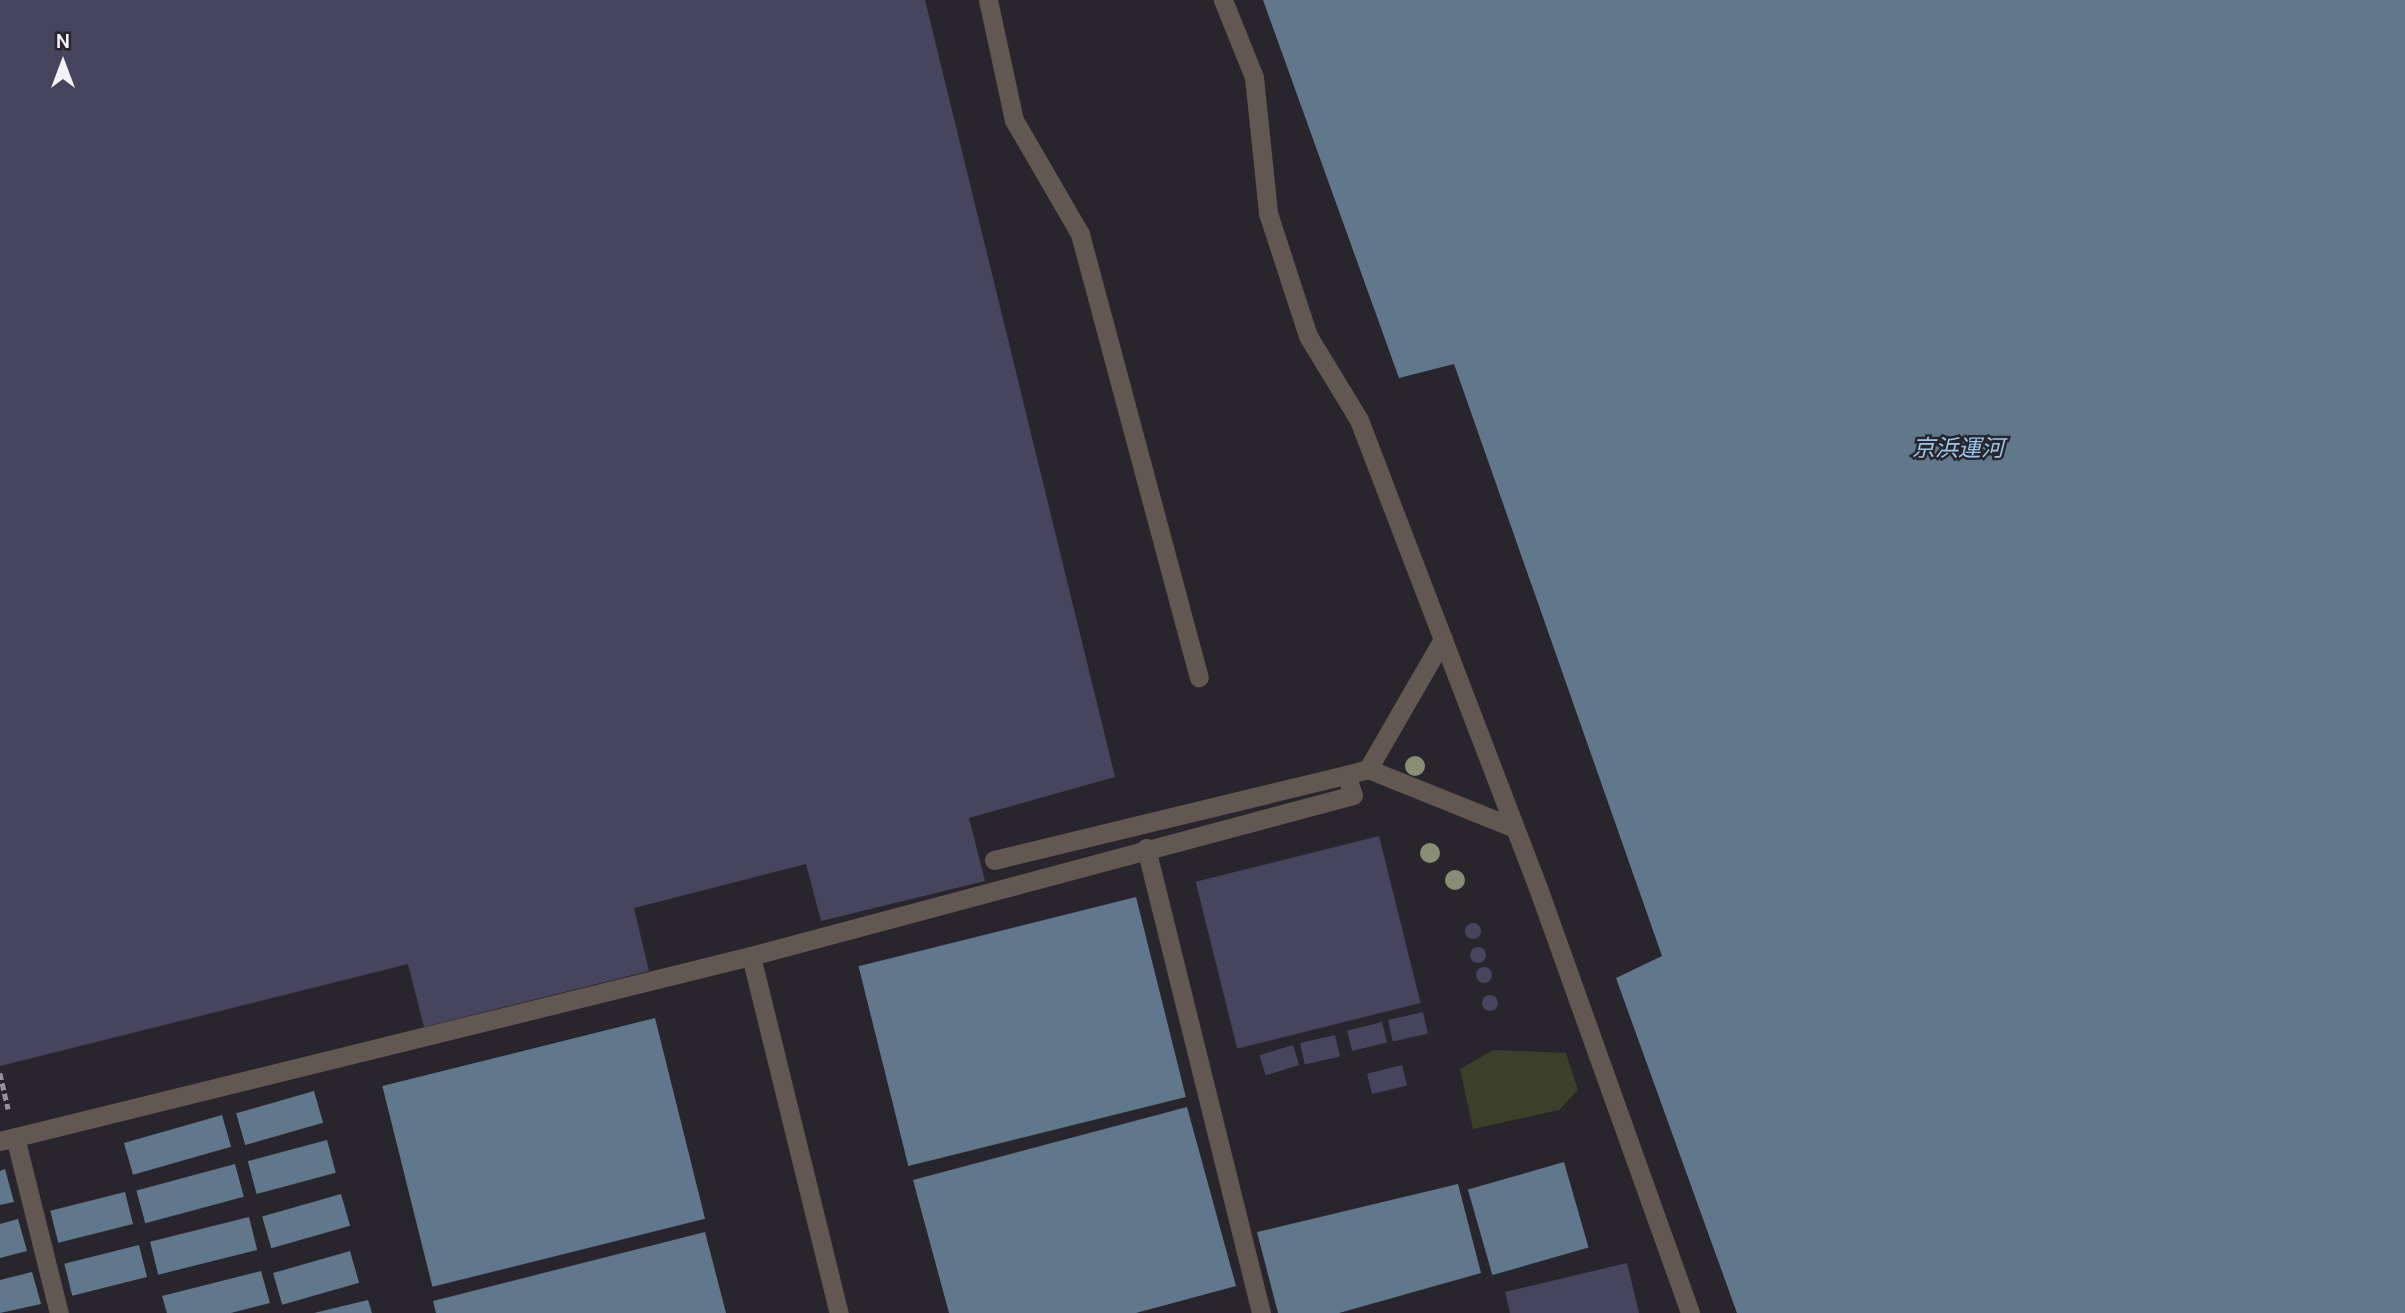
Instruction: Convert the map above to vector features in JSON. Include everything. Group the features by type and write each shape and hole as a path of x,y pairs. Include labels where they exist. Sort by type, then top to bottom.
{"lane":[{"path":"988,0 1014,120 1080,234 1199,677"},
{"path":"1223,0 1254,77 1268,213 1308,336 1359,421 1515,828 1690,1313"},
{"path":"1368,769 1443,639"},
{"path":"994,860 1368,769 1515,828"},
{"path":"59,1313 7,1139 751,956 1146,848 1353,795 1346,775"},
{"path":"1146,848 1261,1313"},
{"path":"751,956 839,1313"}],"green space":[{"path":"1493,1050 1566,1053 1578,1090 1559,1110 1473,1129 1460,1069"}],"water":[{"name":"京浜運河","path":"1263,0 2405,0 2405,1313 1737,1313 1616,978 1662,956 1454,364 1399,378"},
{"path":"1136,897 1186,1097 908,1166 858,966"},
{"path":"655,1018 705,1219 432,1287 382,1086"},
{"path":"314,1091 323,1123 245,1145 236,1113"},
{"path":"1187,1107 1236,1286 1136,1313 949,1313 913,1180"},
{"path":"222,1115 231,1147 133,1175 124,1143"},
{"path":"327,1140 336,1173 257,1194 248,1161"},
{"path":"1564,1162 1589,1248 1492,1275 1468,1190"},
{"path":"235,1164 244,1197 145,1223 136,1190"},
{"path":"5,1169 14,1202 0,1205 0,1171"},
{"path":"1458,1184 1481,1273 1339,1313 1278,1313 1257,1232"},
{"path":"125,1192 133,1224 58,1243 50,1211"},
{"path":"341,1194 350,1226 271,1248 262,1217"},
{"path":"249,1217 257,1250 158,1275 150,1242"},
{"path":"18,1219 27,1251 0,1258 0,1224"},
{"path":"705,1232 726,1313 436,1313 433,1301"},
{"path":"139,1245 147,1277 72,1296 64,1264"},
{"path":"350,1251 359,1283 282,1305 273,1273"},
{"path":"261,1271 270,1303 231,1313 167,1313 162,1296"},
{"path":"32,1272 41,1304 0,1313 0,1280"},
{"path":"368,1300 372,1313 314,1313"}],"building":[{"path":"0,0 925,0 1115,777 969,818 985,881 821,921 806,864 634,908 649,971 424,1027 408,964 0,1066"},
{"path":"1379,836 1421,1003 1237,1049 1196,882"},
{"path":"1470,923 1476,923 1481,931 1479,937 1470,939 1465,934 1465,928"},
{"path":"1475,947 1481,947 1486,955 1484,961 1475,963 1470,958 1470,952"},
{"path":"1481,967 1487,967 1492,975 1490,981 1481,983 1476,978 1476,972"},
{"path":"1487,995 1493,995 1498,1003 1496,1009 1487,1011 1482,1006 1482,1000"},
{"path":"1423,1012 1428,1033 1393,1042 1388,1020"},
{"path":"1382,1022 1387,1042 1352,1051 1347,1031"},
{"path":"1335,1035 1340,1056 1305,1065 1300,1043"},
{"path":"1293,1045 1299,1065 1266,1075 1260,1055"},
{"path":"1402,1065 1407,1085 1372,1094 1367,1074"},
{"path":"1627,1263 1639,1313 1510,1313 1505,1292"}]}
